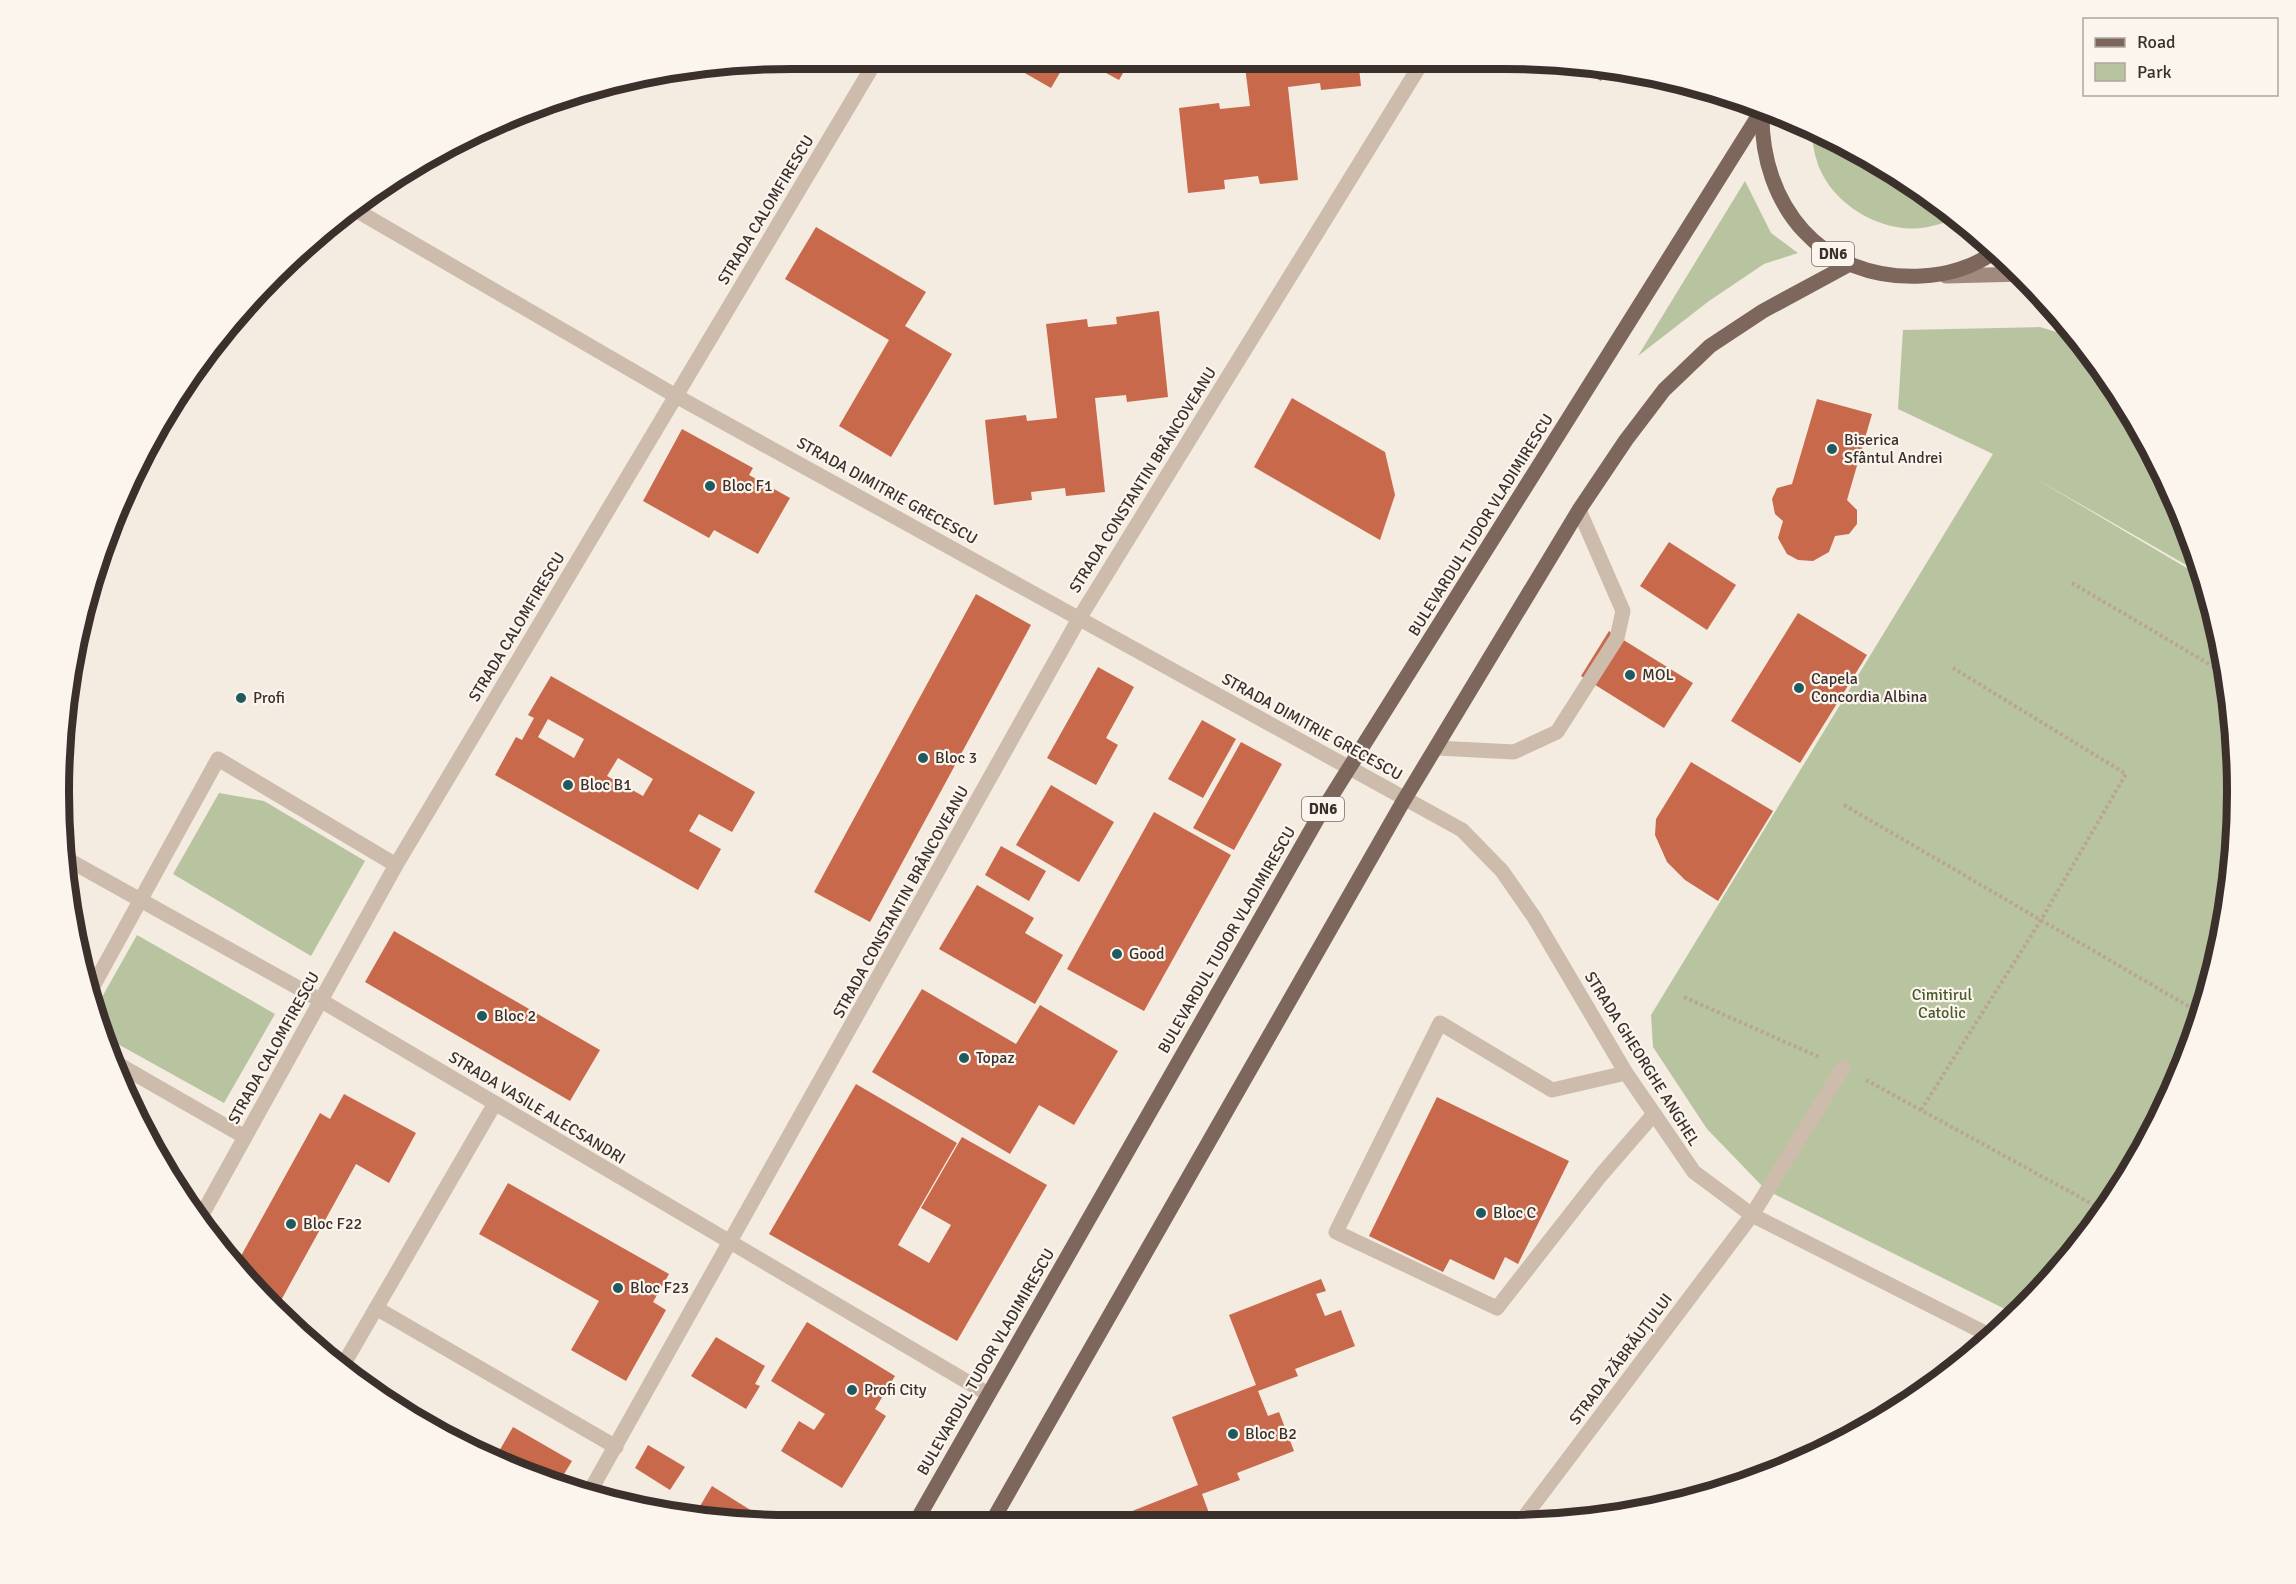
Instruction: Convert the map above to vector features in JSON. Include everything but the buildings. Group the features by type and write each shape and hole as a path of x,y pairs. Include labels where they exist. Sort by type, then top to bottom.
{"main road":[{"name":"BULEVARDUL TUDOR VLADIMIRESCU","path":"920,1515 1313,826 1758,115"},
{"name":"DN6","path":"1762,117 1761,136 1766,164 1774,189 1806,233 1827,250 1850,264 1877,273 1904,277 1934,275 1964,268 1988,255"},
{"name":"DN6","path":"996,1515 1404,800 1579,510 1626,440 1664,390 1710,346 1763,311 1850,264"},
{"path":"1904,277 2008,274"}],"street":[{"name":"STRADA CALOMFIRESCU","path":"204,1212 396,865 870,69"},
{"name":"STRADA CONSTANTIN BRÂNCOVEANU","path":"593,1486 1080,617 1417,69"},
{"name":"STRADA DIMITRIE GRECESCU","path":"360,212 676,396 1080,617 1404,800"},
{"path":"1437,748 1514,752 1557,732 1617,638 1623,611 1579,510"},
{"path":"95,983 218,759 396,865"},
{"name":"STRADA GHEORGHE ANGHEL","path":"1404,800 1462,830 1502,870 1534,917 1626,1072 1694,1172 1752,1215 1984,1333"},
{"name":"STRADA VASILE ALECSANDRI","path":"73,862 320,1000 494,1105 988,1394"},
{"path":"1626,1072 1552,1090 1440,1023 1336,1232 1497,1308 1601,1175 1654,1114"},
{"path":"123,1067 245,1137"},
{"name":"STRADA ZĂBRĂUȚULUI","path":"1527,1514 1752,1215 1843,1068"},
{"path":"346,1361 494,1105"},
{"path":"376,1308 616,1447"}],"path":[{"path":"2072,584 2216,668"},
{"path":"1922,1110 2042,920 2126,774 1953,668"},
{"path":"1844,805 2193,1009"},
{"path":"1684,997 1843,1068 2096,1206"}],"green space":[{"path":"1812,139 1866,166 1948,221 1925,227 1905,228 1872,219 1856,211 1831,188 1822,174"},
{"path":"1745,181 1771,233 1798,253 1764,264 1709,301 1638,356"},
{"name":"Cimitirul Catolic","path":"2040,327 2064,334 2105,390 2130,431 2172,515 2191,568 2033,477 2192,571 2213,651 2221,698 2227,792 2221,886 2213,933 2189,1024 2152,1112 2105,1194 2048,1269 2008,1310 1766,1190 1707,1129 1653,1047 1651,1015 1993,454 1898,409 1903,330"},
{"path":"219,793 264,801 365,861 311,956 173,874"},
{"path":"137,935 275,1014 224,1103 114,1042 100,1000"}],"place":[{"name":"Biserica Sfântul Andrei","path":"1832,449"},
{"name":"Bloc F1","path":"710,486"},
{"name":"MOL","path":"1630,675"},
{"name":"Capela Concordia Albina","path":"1799,688"},
{"name":"Profi","path":"241,698"},
{"name":"Bloc 3","path":"923,758"},
{"name":"Bloc B1","path":"568,785"},
{"name":"Good","path":"1117,954"},
{"name":"Bloc 2","path":"482,1016"},
{"name":"Topaz","path":"964,1058"},
{"name":"Bloc C","path":"1481,1213"},
{"name":"Bloc F22","path":"291,1224"},
{"name":"Bloc F23","path":"618,1288"},
{"name":"Profi City","path":"852,1390"},
{"name":"Bloc B2","path":"1233,1434"}]}
